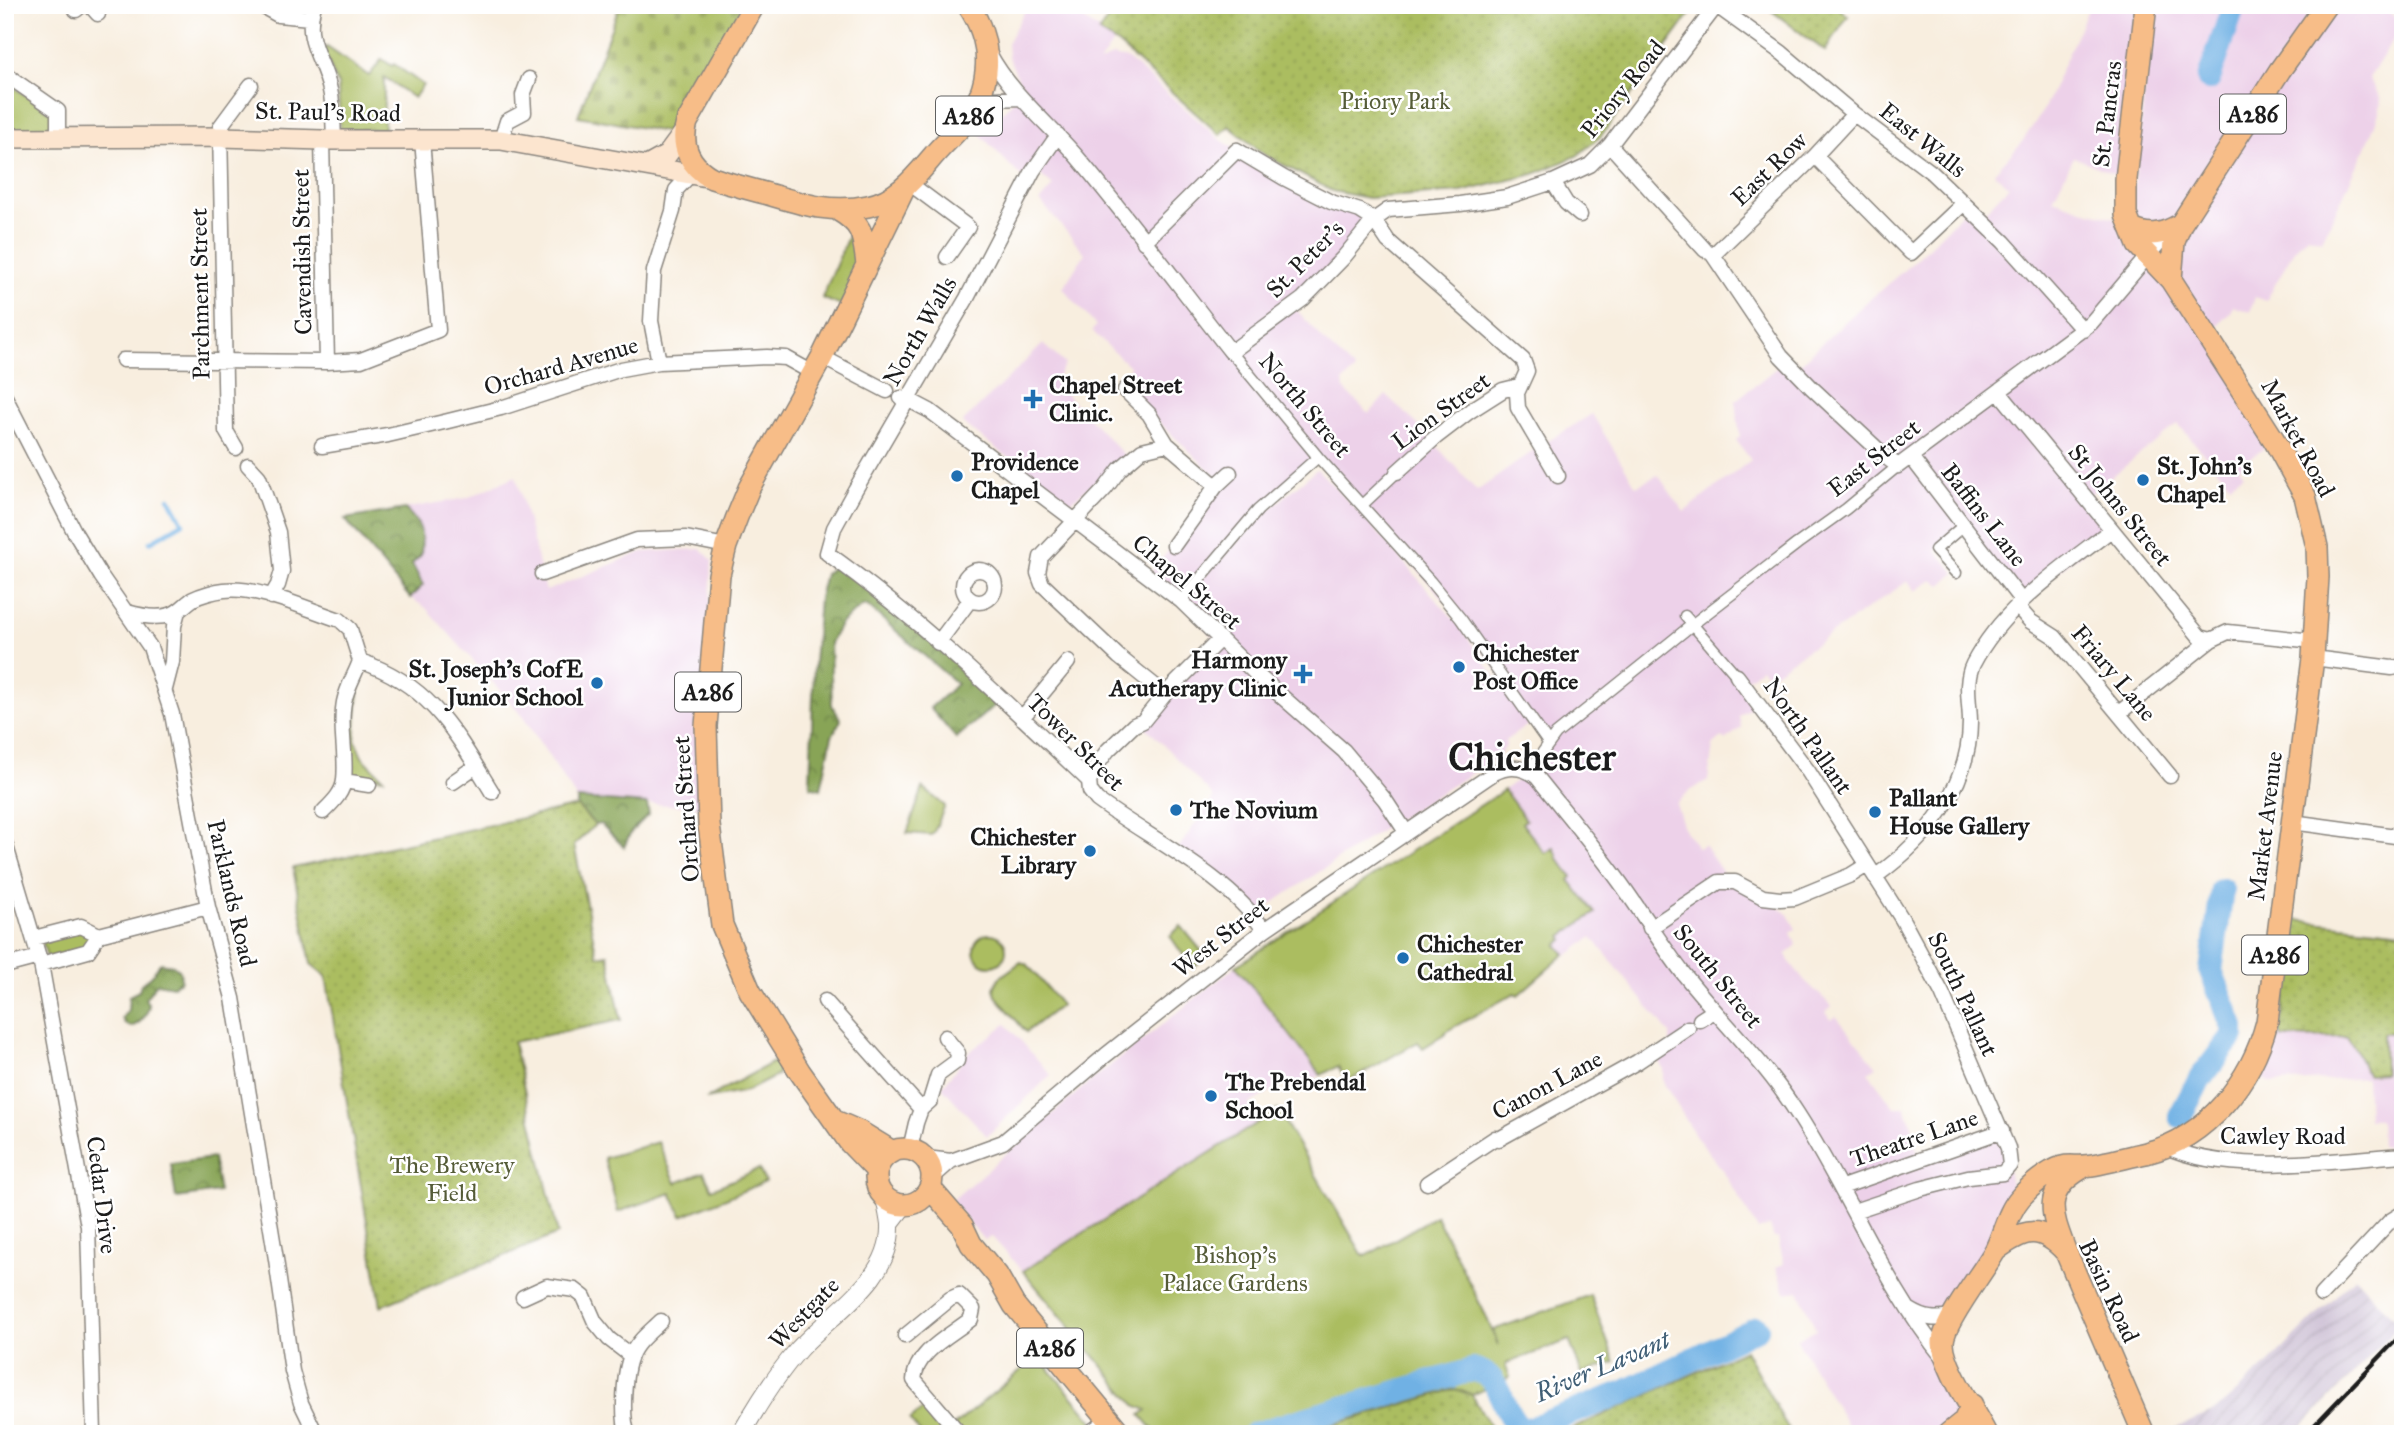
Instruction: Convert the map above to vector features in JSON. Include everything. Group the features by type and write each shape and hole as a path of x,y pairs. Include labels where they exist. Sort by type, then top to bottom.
{"main road":[{"path":"647,166 667,155 684,132 687,122 754,5"},
{"name":"St. Pancras","path":"2131,228 2124,198 2147,5"},
{"name":"A286","path":"2171,280 2175,228 2326,5"},
{"name":"A286","path":"838,211 870,206 892,197 906,186 962,126 975,107 988,73 986,49 975,11"},
{"path":"684,132 687,153 701,174"},
{"name":"St. Paul's Road","path":"5,138 221,137 501,141 701,174 816,208 838,211"},
{"name":"Orchard Street","path":"876,1170 850,1143 838,1122 800,1072 750,992 722,925 709,825 706,726 719,576 726,546 750,488 817,365 906,186"},
{"path":"838,211 853,220 862,231 867,264"},
{"path":"2131,228 2147,234 2175,228"},
{"name":"A286","path":"2131,228 2138,245 2171,280"},
{"name":"Market Road","path":"2171,280 2252,403 2305,496 2313,528 2318,567 2313,649"},
{"name":"Market Avenue","path":"2086,1166 2149,1152 2197,1128 2223,1105 2245,1076 2261,1044 2267,1022 2313,649"},
{"name":"Orchard Street","path":"838,1122 860,1132 912,1179"},
{"path":"880,1162 912,1179 877,1185 876,1170 880,1162"},
{"name":"A286","path":"1986,1434 1948,1365 1943,1340 1954,1316 1996,1250 2019,1198 2041,1178 2063,1167 2086,1166"},
{"name":"A286","path":"2066,1252 2054,1222 2055,1191 2065,1178 2086,1166"},
{"name":"A286","path":"912,1179 962,1225 971,1244 997,1275 1014,1305 1115,1426"},
{"name":"Basin Road","path":"1996,1250 2019,1234 2031,1231 2053,1238 2066,1252 2144,1431"},
{"name":"A286","path":"997,1275 1024,1297 1138,1434"},
{"path":"1948,1434 1964,1420 1972,1405"}],"street":[{"path":"260,5 278,15 312,12"},
{"name":"East Walls","path":"1717,5 1931,172 2004,242 2083,330"},
{"name":"Priory Road","path":"1374,220 1388,210 1507,197 1553,182 1590,164 1610,145 1717,5"},
{"name":"Cavendish Street","path":"312,12 312,46 330,88 327,362"},
{"name":"North Street","path":"986,49 1006,82 1058,135 1230,352 1318,457 1461,619 1549,744"},
{"path":"5,74 58,111 58,139"},
{"path":"501,141 507,121 524,112 523,95 529,79"},
{"path":"221,137 220,127 251,85"},
{"path":"975,107 994,99 1021,98"},
{"name":"East Row","path":"1709,253 1815,156 1854,114"},
{"name":"North Walls","path":"827,553 839,519 880,445 898,396 967,298 1033,171 1058,135"},
{"name":"Parchment Street","path":"221,137 226,431 236,448"},
{"name":"Cavendish Street","path":"123,360 327,362 361,359 438,330 422,140"},
{"path":"1610,145 1709,253 1781,356 1887,458 1899,466"},
{"path":"1144,242 1237,150 1331,202 1360,211 1374,220 1388,240 1523,360 1527,371 1519,386 1518,408 1558,476"},
{"path":"1815,156 1911,253 1964,203"},
{"path":"659,362 652,321 654,271 676,190 701,174"},
{"path":"1553,182 1566,203 1580,215"},
{"path":"906,186 968,227 947,257"},
{"name":"St. Peter's","path":"1230,352 1303,299 1374,220"},
{"name":"East Street","path":"1529,771 1556,734 1689,620 1846,509 1899,466 2083,330 2175,228"},
{"name":"Orchard Avenue","path":"322,446 453,420 501,408 621,369 659,362 767,357 817,365"},
{"path":"817,365 898,396"},
{"name":"Lion Street","path":"1362,505 1436,437 1470,411 1503,390 1519,386"},
{"path":"1125,390 1149,414 1167,444 1216,486"},
{"name":"St Johns Street","path":"1999,392 2200,637 2211,639"},
{"name":"Chapel Street","path":"898,396 930,411 1181,601 1344,751 1385,800 1406,832"},
{"name":"Parklands Road","path":"5,397 75,533 150,647 165,690 172,714 208,907 233,999 292,1371 301,1403 316,1434"},
{"path":"1165,694 1119,657 1042,584 1038,573 1041,557 1131,457 1149,447 1167,444"},
{"path":"1181,601 1258,510 1318,457"},
{"name":"Baffins Lane","path":"1911,457 1964,525 2019,603"},
{"path":"248,465 259,477 278,532 282,571 271,597"},
{"path":"1174,545 1216,486 1230,473"},
{"path":"1956,573 1934,550 1964,525"},
{"path":"1650,928 1719,882 1735,883 1763,897 1780,900 1795,898 1851,874 1898,860 1920,839 1942,811 1957,781 1968,750 1968,691 1972,666 1989,639 2019,603 2111,530"},
{"path":"542,574 637,540 686,538 726,546"},
{"name":"Tower Street","path":"827,553 863,578 1022,718 1089,781 1090,791 1097,800 1214,880 1257,919 1264,930"},
{"path":"128,612 144,617 166,616 192,600 224,590 247,590 340,620 346,625 360,661 348,686 344,704 341,736 344,781 337,798 323,812"},
{"path":"938,643 970,600"},
{"name":"Friary Lane","path":"2019,603 2029,621 2055,637 2170,776"},
{"path":"165,690 172,662 174,626 178,611"},
{"name":"North Pallant","path":"1689,620 1737,676 1808,771 1871,870"},
{"path":"2119,713 2211,639 2228,632 2397,667 2403,681"},
{"path":"1089,781 1108,751 1134,725 1143,721 1165,694 1220,639"},
{"path":"360,661 407,682 424,697 448,721 492,792"},
{"path":"1022,718 1068,662"},
{"path":"453,782 476,766"},
{"name":"West Street","path":"912,1179 1003,1142 1106,1055 1264,930 1494,773 1512,767 1529,771"},
{"name":"South Street","path":"1529,771 1536,776 1619,880 1650,928 1788,1100 1842,1187 1906,1307 1948,1365"},
{"path":"344,781 369,785"},
{"path":"2292,822 2403,837"},
{"name":"Cedar Drive","path":"5,843 40,960 88,1226 94,1434"},
{"name":"South Pallant","path":"1856,1215 1920,1189 1968,1177 2003,1173 2010,1165 2002,1131 1942,993 1871,870"},
{"path":"34,938 81,926 99,935 208,907"},
{"path":"5,967 88,951 99,935"},
{"path":"825,1001 922,1109"},
{"name":"Canon Lane","path":"1427,1184 1495,1138 1499,1139 1625,1069 1714,1011"},
{"path":"912,1179 922,1109 930,1101 938,1075 957,1060 958,1053 945,1037"},
{"name":"Theatre Lane","path":"1842,1187 2002,1131"},
{"name":"Cawley Road","path":"2165,1146 2181,1154 2239,1164 2403,1155"},
{"name":"Westgate","path":"741,1434 760,1401 797,1350 876,1274 887,1250 890,1223 912,1179"},
{"path":"2321,1296 2390,1221 2403,1213"},
{"path":"523,1297 547,1286 575,1290 584,1297 594,1322 608,1339 631,1356"},
{"path":"905,1336 950,1299 959,1295 973,1309 971,1319 919,1359 914,1370 914,1380 960,1434"},
{"path":"1906,1307 1922,1318 1935,1320 1954,1316"},
{"path":"628,1434 622,1409 631,1356 640,1342 661,1321"},
{"path":"1088,1434 1115,1426"}],"shaded area":[{"path":"1028,5 1064,5 1114,41 1099,63 1112,56 1128,59 1218,138 1374,220 1294,307 1355,370 1343,382 1344,389 1369,414 1386,395 1416,423 1477,491 1592,414 1636,486 1658,475 1684,512 1751,460 1736,440 1740,436 1735,401 1780,365 1789,374 1917,259 1968,207 1979,217 2009,186 1994,173 2022,142 2044,109 2090,5 2146,5 2126,179 2074,157 2053,199 2116,218 2148,256 2326,5 2381,5 2403,24 2369,78 2381,99 2380,110 2366,147 2322,240 2307,236 2294,250 2266,301 2255,297 2250,312 2233,306 2231,312 2208,334 2274,440 2239,468 2244,474 2230,484 2178,424 2085,498 2111,530 2021,600 1964,525 1935,550 1956,573 1941,585 1933,579 1916,591 1908,581 1769,676 1761,668 1743,682 1757,703 1739,716 1741,728 1713,745 1708,780 1689,791 1676,804 1685,831 1698,848 1704,845 1729,882 1763,897 1787,913 1796,929 1791,933 1797,945 1786,954 1789,961 1805,981 1832,1006 1826,1012 1830,1020 1836,1016 1877,1067 1868,1072 1894,1107 1905,1107 1913,1128 1909,1130 1921,1159 2002,1131 2012,1193 1954,1316 1922,1318 1917,1333 1957,1403 1964,1421 1948,1434 1852,1434 1797,1340 1816,1329 1799,1291 1785,1293 1776,1267 1784,1264 1778,1238 1774,1238 1770,1226 1758,1230 1722,1169 1697,1138 1663,1082 1663,1068 1657,1059 1670,1050 1670,1034 1592,937 1567,956 1556,945 1562,936 1594,913 1569,879 1571,877 1553,849 1546,854 1522,822 1525,819 1504,790 1529,771 1549,744 1461,619 1318,457 1258,510 1177,603 1147,577 1224,484 1120,385 1130,367 1092,331 1096,326 1063,288 1085,253 1040,201 1053,186 1038,173 1030,186 974,128 1004,111 1023,90 1008,56 1007,43"},
{"path":"2154,5 2314,5 2179,216 2161,228 2143,222 2135,212 2133,198"},
{"path":"1043,344 1065,364 1055,382 1126,457 1069,503 962,423"},
{"path":"1317,469 1371,525 1457,623 1529,724 1505,741 1506,746 1498,757 1398,819 1255,915 1175,853 1214,797 1139,720 1219,643 1181,601 1265,514"},
{"name":"St. Joseph's CofE Junior School","path":"516,476 546,591 642,552 701,549 712,560 700,807 577,799 521,714 425,607 410,598 345,519 467,498"},
{"path":"2295,920 2403,932 2403,1145 2381,1146 2380,1119 2368,1119 2366,1078 2272,1083 2258,1077 2280,1032"},
{"path":"1236,966 1321,1075 1296,1089 1290,1080 1249,1104 1259,1121 1023,1271 992,1237 984,1240 951,1201 1086,1085"},
{"path":"1006,1024 1051,1075 987,1136 942,1087 968,1053"},
{"path":"2355,1277 2400,1325 2295,1434 2162,1434 2215,1411 2265,1367"}],"green space":[{"path":"620,5 749,5 676,134 578,116"},
{"name":"Priory Park","path":"1117,5 1697,5 1601,136 1577,156 1534,174 1461,192 1368,198 1332,191 1265,155 1229,126 1220,135 1119,45 1099,32"},
{"path":"1764,5 1835,5 1848,16 1825,51"},
{"path":"327,47 369,76 382,59 392,66 394,64 423,85 414,98 384,77 384,129 340,130 338,85 323,50"},
{"path":"5,81 53,114 53,130 5,130"},
{"path":"852,227 862,261 841,306 822,298"},
{"path":"405,509 418,524 422,540 421,555 412,564 423,585 410,598 345,519"},
{"path":"833,567 863,581 1000,701 956,738 930,708 957,684 871,609 866,605 862,606 841,623 830,643 832,705 841,720 832,736 821,789 810,786 814,664 819,598 825,574"},
{"path":"360,677 355,739 362,757 383,778 349,774 348,705"},
{"path":"923,788 945,806 931,835 907,833"},
{"path":"1504,790 1526,820 1522,823 1545,853 1554,848 1557,857 1572,877 1569,880 1595,913 1562,936 1564,939 1557,945 1565,954 1518,995 1515,993 1445,1032 1423,1048 1418,1042 1347,1082 1338,1066 1321,1075 1236,966"},
{"path":"577,799 647,804 649,814 631,832 624,847 601,824 595,825 577,806"},
{"name":"The Brewery Field","path":"577,806 595,825 574,845 597,956 608,954 621,1020 513,1042 558,1234 381,1306 326,976 311,964 293,868"},
{"path":"2295,920 2403,932 2403,988 2397,988 2399,1032 2383,1033 2384,1073 2366,1074 2347,1037 2282,1038 2280,1032"},
{"path":"1181,926 1205,955 1193,969 1170,936"},
{"path":"81,930 93,936 86,948 47,958 42,940"},
{"path":"990,934 1002,938 1006,950 1002,962 990,966 978,962 974,950 978,938"},
{"path":"1021,962 1028,965 1061,1005 1026,1032 996,996 994,988 999,978"},
{"path":"160,963 173,965 180,971 181,980 173,986 157,983 145,999 149,1005 143,1019 131,1027 125,1024 122,1018 128,1010 129,996 139,991 141,984 152,975"},
{"path":"779,1059 778,1075 747,1091 706,1099"},
{"name":"Bishop's Palace Gardens","path":"1278,1110 1362,1254 1366,1256 1436,1216 1498,1345 1493,1330 1590,1295 1615,1362 1582,1374 1569,1340 1505,1364 1510,1377 1472,1395 1455,1389 1302,1434 1157,1434 1141,1415 1147,1410 1135,1405 1023,1271"},
{"path":"658,1142 676,1183 704,1172 712,1189 759,1169 765,1182 682,1216 671,1193 618,1212 604,1158"},
{"path":"213,1158 219,1192 176,1198 171,1164"},
{"path":"1745,1350 1791,1434 1561,1434"},
{"path":"1038,1356 1104,1434 921,1434 910,1420 928,1405 950,1429"},
{"path":"1455,1389 1472,1395 1495,1434 1302,1434"}],"waterway":[{"name":"River Lavant","path":"2209,79 2234,5"},
{"path":"150,542 183,523 169,498"},
{"name":"River Lavant","path":"2180,1116 2200,1079 2233,1036 2233,1027 2211,971 2222,890"},
{"name":"River Lavant","path":"1757,1328 1758,1332"},
{"name":"River Lavant","path":"1254,1434 1472,1370 1482,1372 1490,1378 1510,1416 1524,1431 1625,1392 1757,1328"}],"railway":[{"path":"2306,1434 2403,1333"}],"place":[{"name":"Chapel Street Clinic.","path":"1033,399"},
{"name":"Providence Chapel","path":"957,476"},
{"name":"St. John's Chapel","path":"2143,480"},
{"name":"Chichester Post Office","path":"1459,667"},
{"name":"Harmony Acutherapy Clinic","path":"1303,674"},
{"name":"St. Joseph's CofE Junior School","path":"597,683"},
{"name":"The Novium","path":"1176,810"},
{"name":"Pallant House Gallery","path":"1875,812"},
{"name":"Chichester Library","path":"1090,851"},
{"name":"Chichester Cathedral","path":"1403,958"},
{"name":"The Prebendal School","path":"1211,1096"}],"district":[{"name":"Chichester","path":"1532,757"}]}
